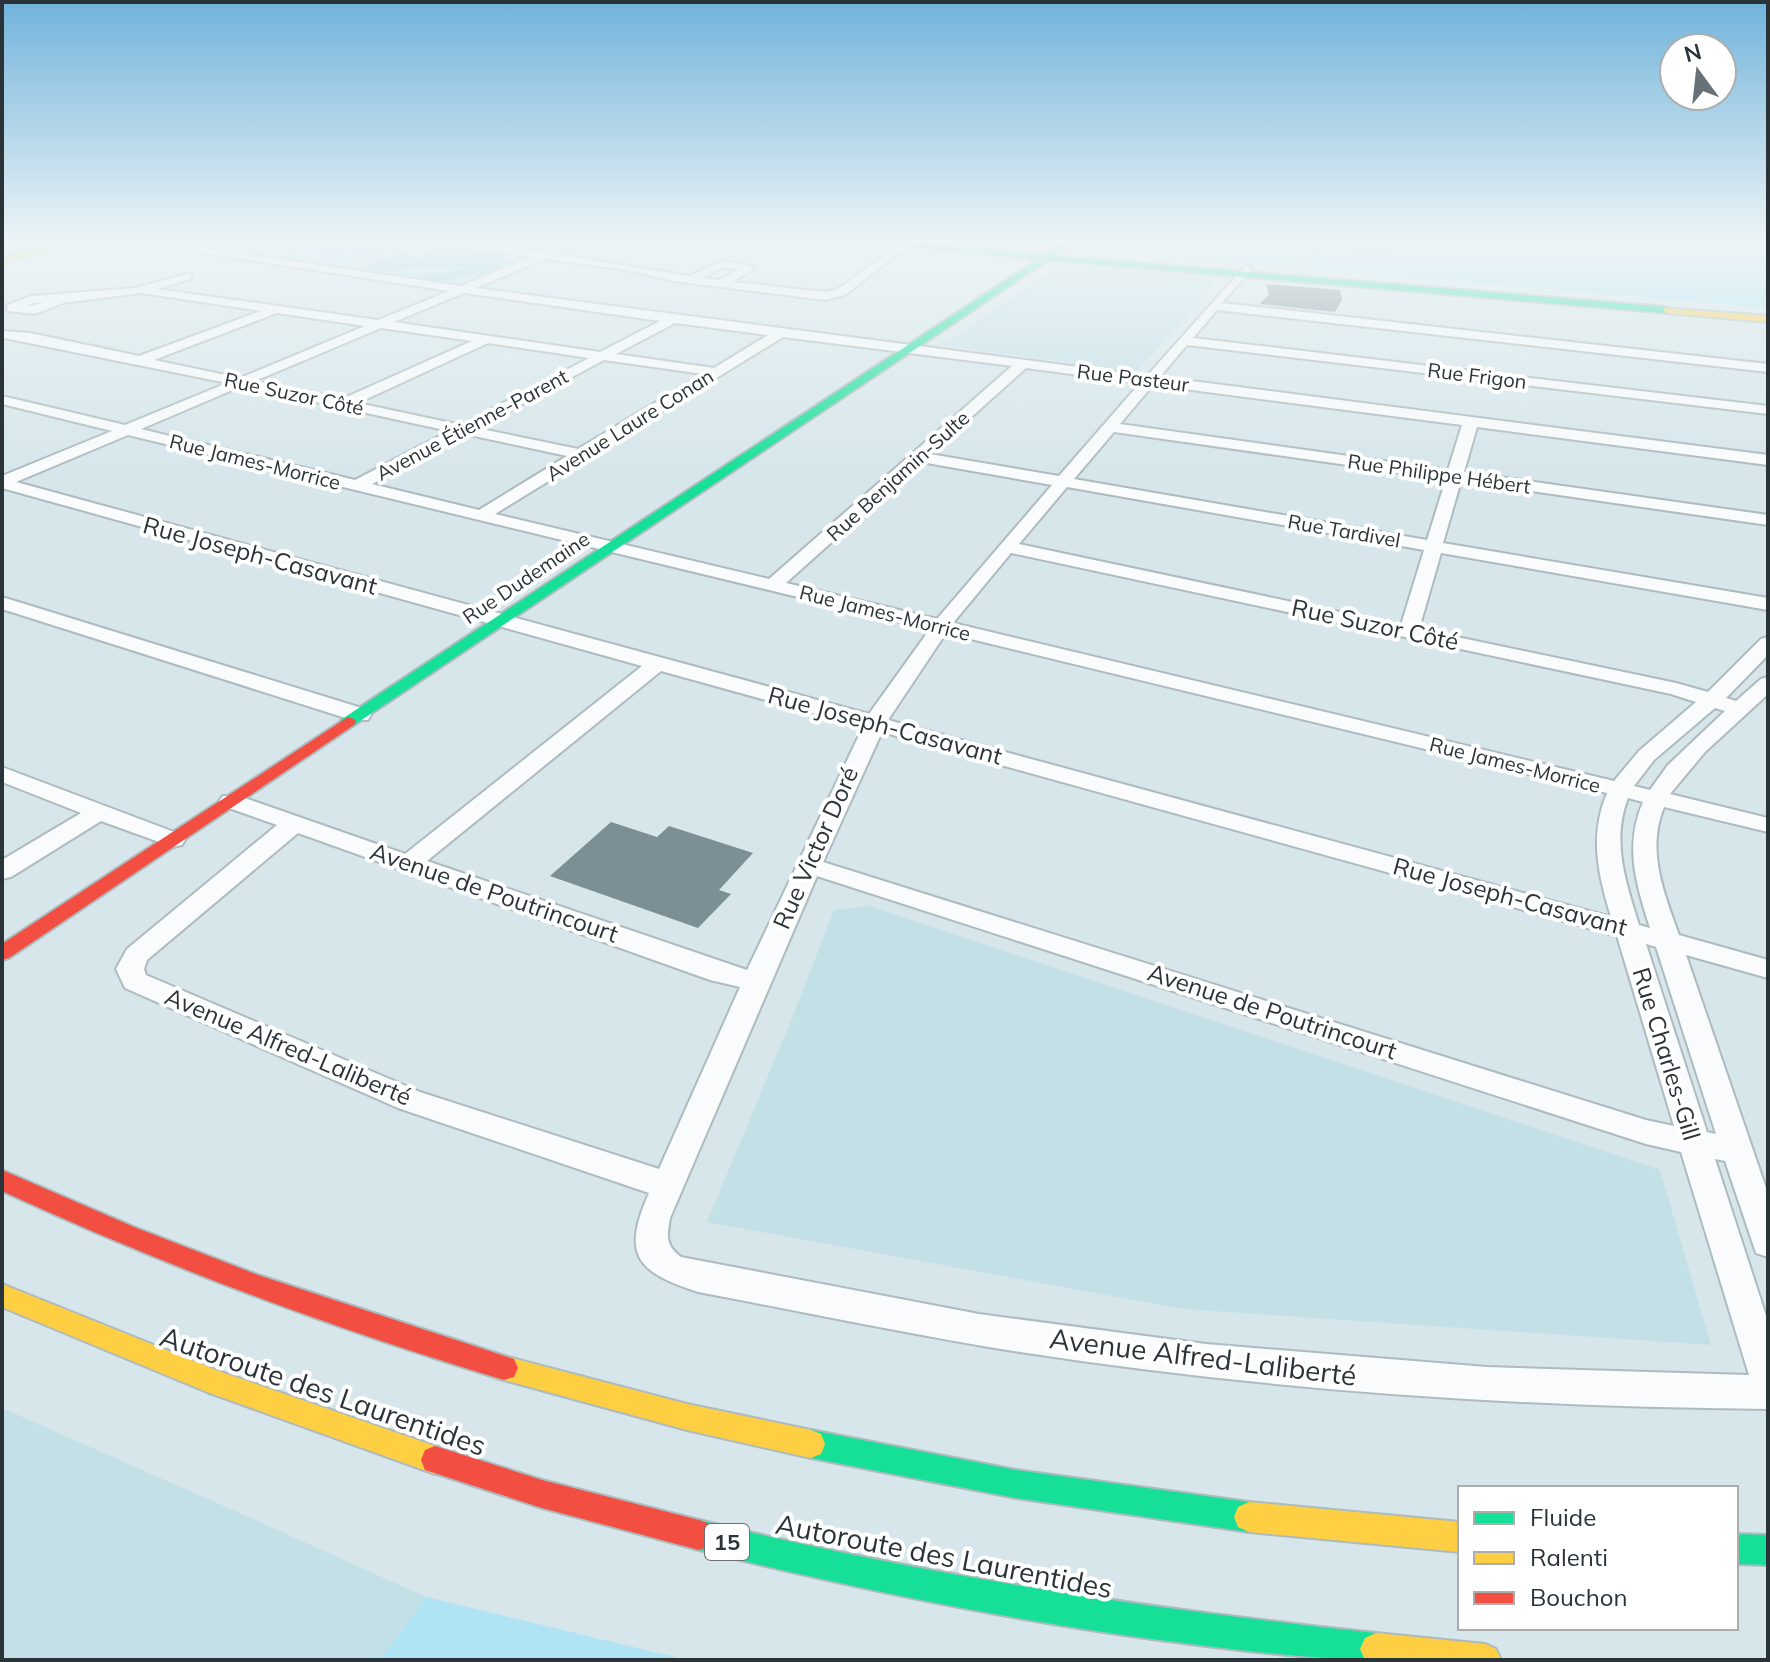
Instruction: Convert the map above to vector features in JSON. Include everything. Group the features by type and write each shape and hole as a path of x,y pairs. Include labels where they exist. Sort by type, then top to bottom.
{"main road":[{"name":"Rue Dudemaine","path":"2,953 959,317"},
{"path":"1741,317 1768,319"},
{"path":"2,1180 169,1255 309,1307 464,1358 713,1424 931,1469 1095,1495 1282,1519 1458,1537"},
{"name":"Autoroute des Laurentides","path":"2,1295 136,1355 282,1412 494,1480 669,1528 819,1563 1029,1604 1272,1639 1485,1660"},
{"path":"1738,1549 1768,1550"}],"street":[{"path":"3,335 20,317"},
{"path":"140,361 257,317"},
{"path":"320,317 716,372"},
{"path":"2,482 400,317"},
{"name":"Rue Pasteur","path":"654,317 1768,460"},
{"name":"Rue Victor Doré","path":"653,1251 650,1239 652,1225 667,1184 874,723 894,689 1007,547 1205,317"},
{"path":"1308,317 1768,368"},
{"name":"Avenue Étienne-Parent","path":"356,486 672,319"},
{"name":"Avenue Laure Conan","path":"480,516 780,333"},
{"name":"Rue Suzor Côté","path":"3,335 30,337 583,455"},
{"path":"344,404 485,340"},
{"name":"Rue Frigon","path":"1185,341 1768,410"},
{"name":"Rue Benjamin-Sulte","path":"772,586 1023,364"},
{"name":"Rue James-Morrice","path":"2,400 1768,825"},
{"path":"1408,632 1471,421"},
{"name":"Rue Philippe Hébert","path":"1110,427 1768,520"},
{"name":"Rue Tardivel","path":"919,457 1768,604"},
{"name":"Rue Joseph-Casavant","path":"2,482 500,622 1768,969"},
{"name":"Rue Suzor Côté","path":"1007,547 1712,699 1742,710"},
{"path":"2,603 360,715"},
{"name":"Rue Charles-Gill","path":"1768,643 1712,699 1640,759 1620,791 1610,818 1608,844 1611,872 1627,929 1768,1378"},
{"path":"409,863 657,664"},
{"name":"Rue Charles-Gill","path":"1768,683 1674,771 1655,799 1643,831 1642,860 1768,1243"},
{"path":"2,774 173,840"},
{"name":"Avenue de Poutrincourt","path":"231,801 720,973 757,982"},
{"path":"2,871 99,812"},
{"name":"Avenue Alfred-Laliberté","path":"295,823 141,950 130,964 130,974 135,981 409,1100 636,1177 667,1184"},
{"name":"Avenue de Poutrincourt","path":"809,866 844,874 1631,1127 1694,1144 1737,1151"},
{"name":"Avenue Alfred-Laliberté","path":"653,1251 663,1264 698,1277 940,1323 1130,1351 1366,1376 1507,1386 1768,1392"}],"shaded area":[{"path":"985,317 1187,317 1136,372 943,345"},
{"path":"869,906 1660,1170 1711,1345 1183,1309 707,1222 834,910"},
{"path":"2,1408 426,1597 380,1660 2,1660"},
{"path":"426,1597 687,1660 380,1660"}],"building":[{"path":"611,822 657,837 669,826 753,853 719,890 731,894 698,928 550,876"}],"traffic: fast":[{"path":"348,722 957,317"},
{"path":"811,1444 1016,1484 1249,1517"},
{"path":"699,1535 866,1574 1035,1606 1206,1630 1376,1649"},
{"path":"1738,1549 1768,1550"}],"traffic: slow":[{"path":"1740,317 1768,319"},
{"path":"2,1295 216,1383 435,1460"},
{"path":"504,1368 687,1417 811,1444"},
{"path":"1249,1517 1458,1537"},
{"path":"1376,1649 1485,1660"}],"traffic: jam":[{"path":"2,953 348,722"},
{"path":"2,1180 125,1234 249,1283 376,1328 504,1368"},
{"path":"435,1460 542,1494 699,1535"}]}
